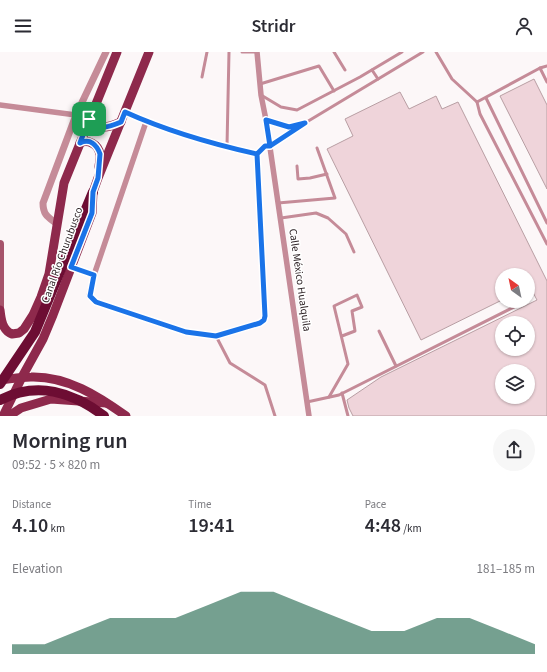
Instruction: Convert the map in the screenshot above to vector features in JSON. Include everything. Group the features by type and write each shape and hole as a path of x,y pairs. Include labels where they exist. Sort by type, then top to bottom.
{"highway":[{"path":"0,384 35,332 67,265 93,192"},
{"path":"0,400 26,392 45,391 60,393 76,398 104,416"}],"main road":[{"name":"Canal Río Churubusco","path":"0,309 3,326 7,332 12,334 22,331 31,320 49,274 64,183 117,52"},
{"path":"93,192 149,52"},
{"path":"89,119 101,127 109,127 121,122"},
{"path":"80,143 83,141 91,142 100,152 98,178"},
{"path":"0,244 0,309"},
{"name":"Canal Río Churubusco","path":"3,416 43,339 67,265"},
{"path":"0,380 22,377 44,378 68,383 88,391 126,416"},
{"path":"9,416 21,408 50,399 107,403"}],"street":[{"name":"Canal Río Churubusco","path":"57,224 45,214 43,210 43,203 76,115 106,52"},
{"name":"Calle México Hualquila","path":"257,52 261,95 281,218 309,416"},
{"path":"0,105 76,115 89,119"},
{"path":"125,112 146,122 227,147 257,154"},
{"path":"146,122 94,275 90,296 96,302 186,332 216,336 260,323 264,320 257,154 265,146 270,146"},
{"path":"67,265 94,275"}],"lane":[{"path":"202,77 207,52"},
{"path":"227,147 229,52"},
{"path":"242,52 257,52"},
{"path":"334,52 345,70"},
{"path":"261,95 281,107 297,110 334,91 402,52"},
{"path":"270,146 305,123 423,52"},
{"path":"436,52 452,79 477,102 480,114 547,244"},
{"path":"260,85 319,66 334,91"},
{"path":"477,102 540,68 547,66"},
{"path":"540,68 547,82"},
{"path":"372,70 378,79"},
{"path":"486,98 547,223"},
{"path":"266,120 289,127 305,123"},
{"path":"278,203 335,198 317,148"},
{"path":"297,166 298,179 327,174"},
{"path":"281,218 316,213 328,218 346,234 354,252"},
{"path":"329,397 348,364 334,306 357,295 362,307 352,311 355,331 342,336"},
{"path":"307,402 342,393 512,308"},
{"path":"379,331 396,366"},
{"path":"216,336 230,363 265,384 275,416"},
{"path":"342,393 348,416"}],"building":[{"path":"534,79 547,105 547,189 500,96"},
{"path":"400,92 409,109 436,96 442,109 458,102 547,281 547,416 353,416 347,400 381,377 495,321 495,356 535,356 535,316 505,316 521,308 535,308 535,301 537,300 535,296 535,268 495,268 495,303 421,340 327,149 353,136 345,119"}],"route":[{"path":"89,119 80,143 83,141 91,142 100,152 98,178 93,192 92,213 71,267 94,275 90,296 96,302 186,332 216,336 260,323 264,320 257,154 265,146 270,146 266,120 289,127 305,123 270,146 265,146 257,154 227,147 146,122 125,112 121,122 109,127 101,127 89,119"}]}
